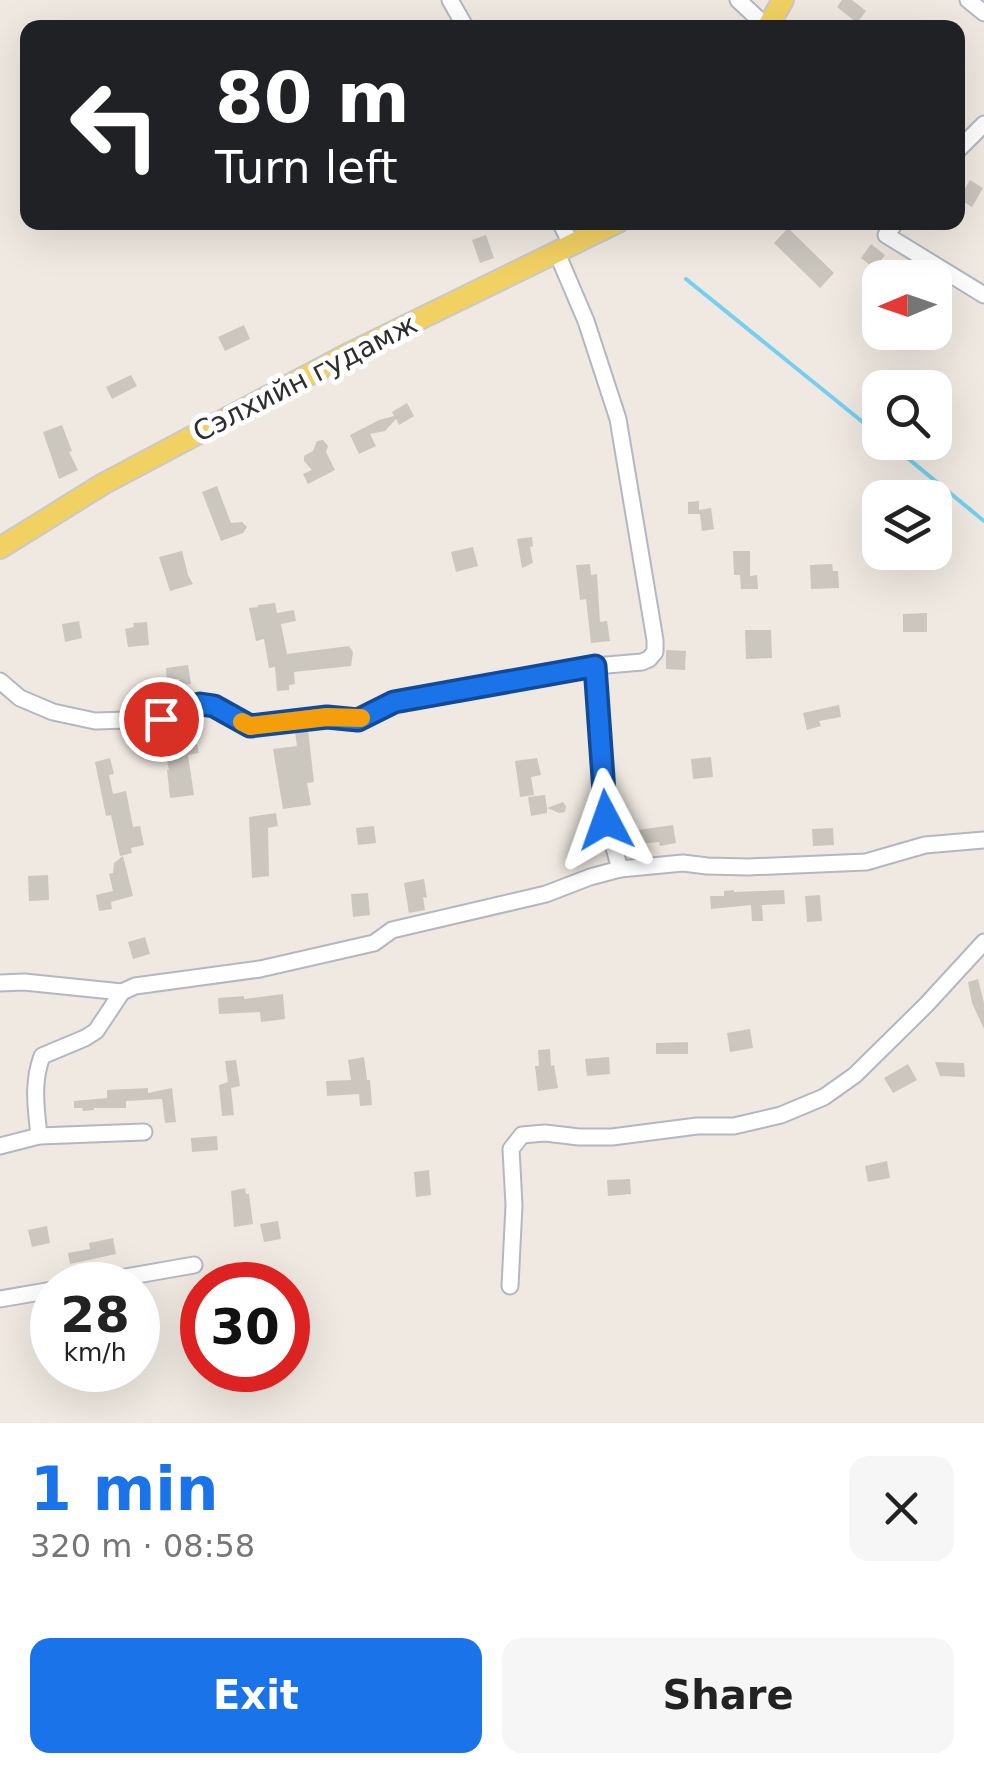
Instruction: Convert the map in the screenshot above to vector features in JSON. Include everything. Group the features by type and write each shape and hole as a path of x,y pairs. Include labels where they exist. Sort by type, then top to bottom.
{"main road":[{"name":"Сэлхийн гудамж","path":"0,548 103,484 310,374 603,230"}],"street":[{"path":"738,0 759,20"},
{"path":"968,0 984,13"},
{"path":"965,144 984,124"},
{"path":"0,682 20,698 54,712 95,721 161,719 200,704 214,706 250,726 327,717 358,720 394,702 649,659 655,652 654,640 618,419 564,250 561,230"},
{"path":"890,230 886,235 984,296"},
{"path":"595,666 606,820 620,869"},
{"path":"0,983 122,992 135,986 260,969 374,943 392,930 546,894 620,869 683,863 748,866 866,862 925,845 984,840"},
{"path":"510,1286 514,1206 511,1149 522,1135 612,1137 697,1126 734,1126 781,1115 824,1097 855,1075 984,942"},
{"path":"39,1136 34,1088 42,1056 96,1031 122,992"},
{"path":"0,1146 39,1136 144,1132"},
{"path":"0,1299 30,1294"}],"building":[{"path":"842,0 852,0 866,11 859,20 853,20 837,7"},
{"path":"970,180 983,188 972,207 965,203 965,189"},
{"path":"790,230 834,273 820,288 774,243"},
{"path":"486,235 494,258 480,263 472,240"},
{"path":"871,244 885,255 881,260 861,258"},
{"path":"244,325 250,339 225,351 218,337"},
{"path":"131,375 137,386 112,399 106,387"},
{"path":"407,403 414,416 399,425 396,419 385,431 370,434 376,446 359,454 350,435 394,416 392,412"},
{"path":"62,425 78,470 59,479 43,432"},
{"path":"323,440 335,470 308,484 303,474 312,470 304,456 313,451 317,441"},
{"path":"217,486 231,523 242,522 247,527 243,533 221,541 202,492"},
{"path":"699,501 699,510 711,508 714,529 702,531 700,514 688,514 688,502"},
{"path":"532,537 533,563 522,568 517,539"},
{"path":"473,547 478,566 456,572 451,552"},
{"path":"182,551 193,584 170,591 159,557"},
{"path":"733,551 750,551 750,576 757,575 758,589 741,589 740,575 734,575"},
{"path":"590,564 591,575 597,574 600,622 607,621 610,641 591,643 586,599 580,600 576,565"},
{"path":"832,564 833,571 838,571 839,588 811,589 810,565"},
{"path":"275,603 277,613 294,610 296,621 281,624 287,654 349,646 353,652 351,666 294,672 295,684 289,685 289,690 277,691 275,667 269,668 264,639 256,641 249,608"},
{"path":"927,613 927,632 903,632 903,614"},
{"path":"79,621 82,638 65,642 62,624"},
{"path":"147,622 149,645 128,647 125,629 134,627 133,623"},
{"path":"745,630 771,630 772,658 746,659"},
{"path":"666,650 686,651 685,670 666,669"},
{"path":"188,665 191,684 180,686 179,679 167,680 166,668"},
{"path":"839,705 841,717 819,721 821,726 807,730 803,713"},
{"path":"308,730 314,782 307,783 311,805 283,809 273,749 297,746 295,732"},
{"path":"172,734 175,747 197,744 199,753 188,755 194,795 170,798 162,737"},
{"path":"711,757 713,777 693,779 691,759"},
{"path":"110,758 113,794 126,791 133,827 140,826 144,845 120,856 111,815 106,816 95,762"},
{"path":"537,758 541,775 531,777 534,795 520,797 515,761"},
{"path":"545,795 547,813 531,816 528,797"},
{"path":"563,802 566,806 565,812 559,813 547,808"},
{"path":"276,813 278,826 268,828 269,876 252,878 249,817"},
{"path":"673,825 676,843 639,844 638,830"},
{"path":"374,826 376,843 358,845 356,828"},
{"path":"833,828 834,845 813,846 812,829"},
{"path":"123,856 133,896 111,902 112,909 99,911 96,895 113,891 109,874"},
{"path":"48,875 49,900 29,901 28,876"},
{"path":"424,879 425,910 409,913 404,883"},
{"path":"784,890 785,904 762,905 763,921 752,921 751,905 711,909 710,896 724,896 724,891"},
{"path":"368,893 370,915 353,917 351,894"},
{"path":"820,895 822,921 807,922 805,896"},
{"path":"145,937 150,954 133,959 128,942"},
{"path":"978,979 984,1003 984,1029 968,982"},
{"path":"283,994 285,1019 261,1022 260,1012 219,1014 218,998"},
{"path":"750,1029 753,1048 730,1052 727,1033"},
{"path":"688,1042 688,1054 656,1054 656,1043"},
{"path":"550,1049 558,1088 538,1091 538,1050"},
{"path":"364,1057 372,1105 360,1106 359,1094 327,1096 326,1081 351,1080 348,1060"},
{"path":"609,1057 610,1074 587,1076 585,1059"},
{"path":"236,1060 240,1086 231,1088 234,1115 222,1116 219,1085 228,1082 225,1061"},
{"path":"935,1062 964,1063 965,1077 940,1076"},
{"path":"908,1064 917,1080 893,1093 884,1078"},
{"path":"148,1088 148,1093 172,1088 176,1122 165,1123 162,1099 126,1101 126,1108 74,1108 74,1101 107,1098 107,1090"},
{"path":"217,1136 218,1150 192,1152 191,1138"},
{"path":"887,1161 890,1178 868,1182 865,1166"},
{"path":"429,1170 431,1195 416,1197 414,1172"},
{"path":"630,1179 631,1194 608,1196 607,1180"},
{"path":"245,1188 253,1224 234,1227 231,1191"},
{"path":"278,1221 281,1239 264,1242 260,1224"},
{"path":"47,1226 50,1243 32,1247 28,1230"},
{"path":"113,1238 116,1254 70,1262 68,1253 90,1249 89,1243"}],"waterway":[{"path":"686,279 862,421"},
{"path":"910,460 984,521"}],"slow traffic":[{"path":"242,722 250,726 327,717 361,718"}],"route":[{"path":"161,719 200,704 214,706 250,726 327,717 358,720 394,702 595,666 606,820"}]}
